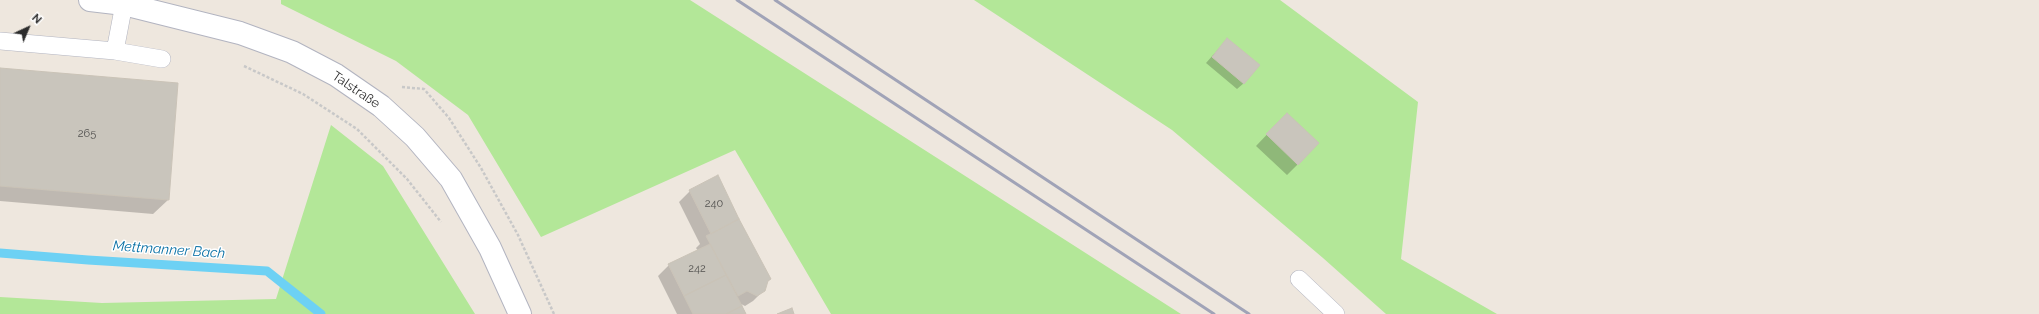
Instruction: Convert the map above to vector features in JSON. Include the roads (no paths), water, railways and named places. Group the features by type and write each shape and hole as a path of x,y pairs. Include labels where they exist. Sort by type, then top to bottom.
{"main road":[{"name":"Talstraße","path":"90,0 124,4 240,33 292,52 336,75 380,106 415,137 451,179 490,248 520,314"}],"lane":[{"path":"115,51 124,4"},
{"path":"0,42 115,51 162,59"},
{"path":"1299,279 1336,314"}],"waterway":[{"name":"Mettmanner Bach","path":"0,253 267,271 321,314"}],"railway":[{"path":"737,0 1214,314"},
{"path":"775,0 1249,314"}]}
